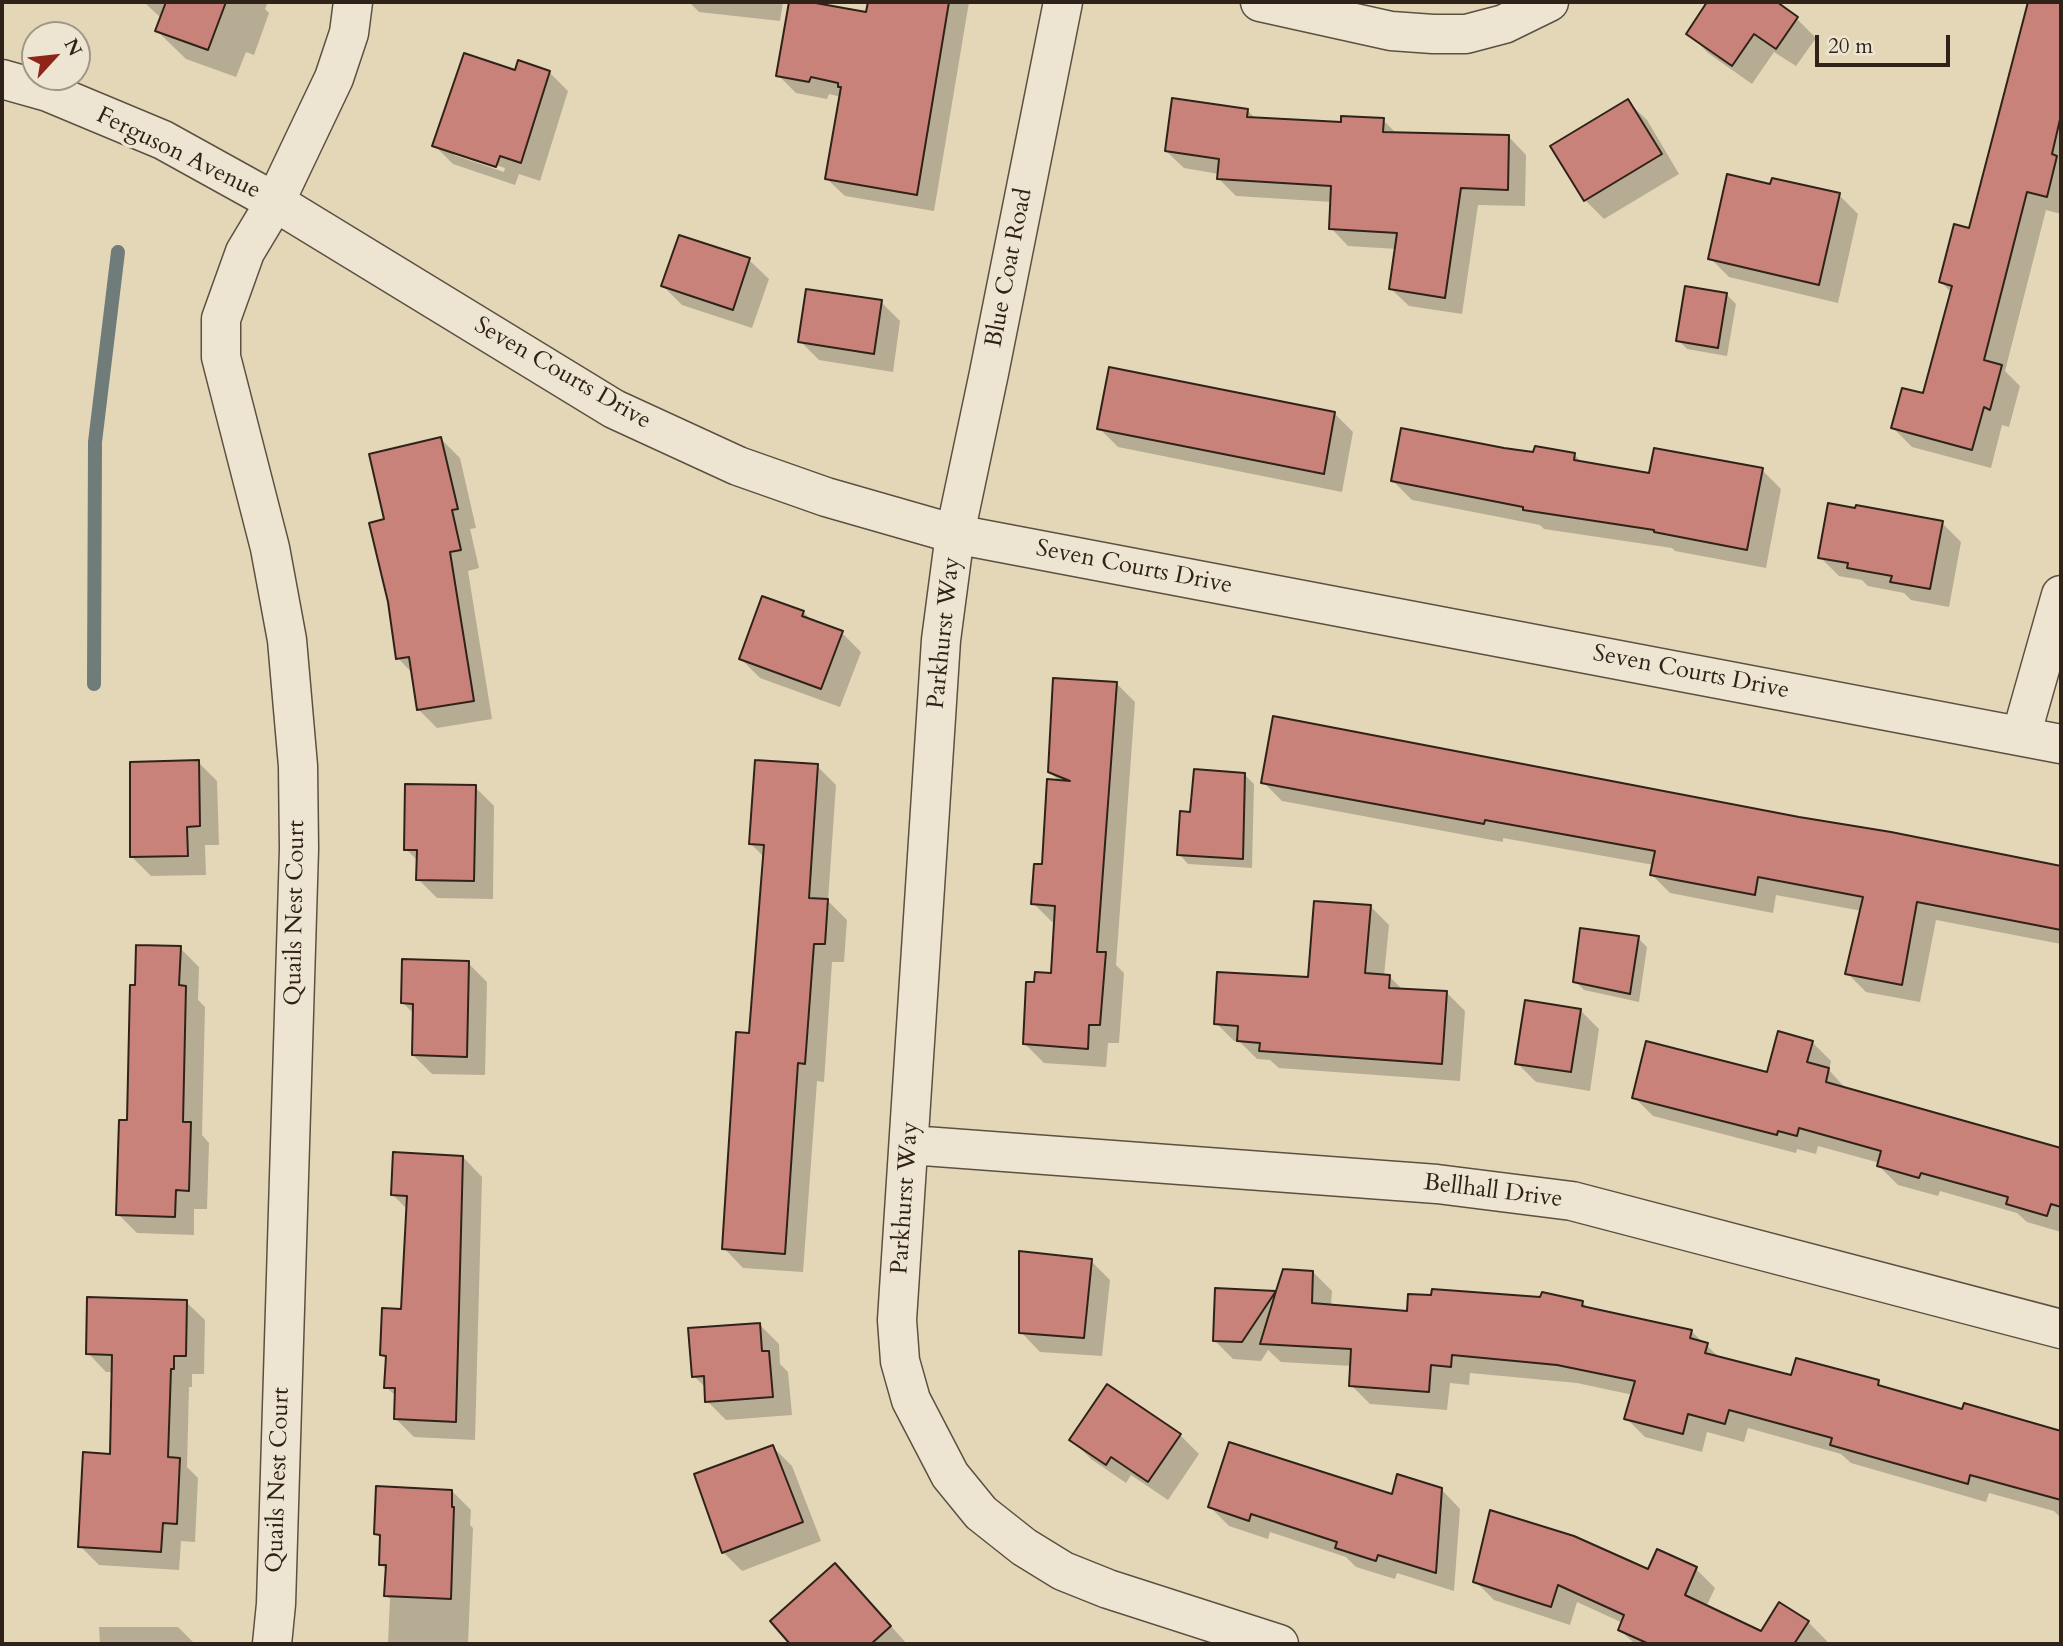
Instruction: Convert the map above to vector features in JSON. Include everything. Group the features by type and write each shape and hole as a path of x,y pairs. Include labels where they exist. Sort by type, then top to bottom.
{"street":[{"name":"Quails Nest Court","path":"272,1644 276,1604 299,849 298,766 287,640 270,548 221,358 221,319 245,252 275,202 334,78 349,33 353,2"},
{"name":"Blue Coat Road","path":"955,534 1063,2"},
{"path":"1260,2 1391,31 1433,34 1466,34 1504,24 1549,2"},
{"name":"Ferguson Avenue","path":"2,79 48,92 163,140 275,202"},
{"name":"Seven Courts Drive","path":"275,202 614,409 738,466 826,497 955,534 2061,744"},
{"name":"Parkhurst Way","path":"955,534 941,640 897,1320 900,1361 911,1400 950,1475 981,1513 1024,1547 1063,1571 1108,1589 1279,1644"},
{"path":"2021,736 2061,595"},
{"name":"Bellhall Drive","path":"910,1145 1437,1184 1572,1201 2061,1329"}],"building":[{"path":"166,2 226,2 208,50 155,31"},
{"path":"789,2 810,2 866,12 868,2 949,2 917,195 825,179 841,87 838,87 838,83 811,77 809,82 776,76"},
{"path":"1707,2 1777,2 1798,17 1776,49 1754,34 1732,66 1686,34"},
{"path":"2028,2 2061,2 2061,115 2052,154 2057,156 2047,197 2027,192 1984,360 2002,365 1990,410 1984,407 1972,450 1891,428 1902,388 1923,393 1952,286 1939,282 1954,224 1969,228"},
{"path":"464,53 515,70 518,60 550,71 521,163 500,156 496,167 432,146"},
{"path":"1172,98 1248,109 1247,117 1341,122 1341,116 1384,118 1383,132 1509,135 1508,190 1461,188 1445,298 1389,289 1397,233 1329,229 1331,186 1217,179 1219,159 1165,151"},
{"path":"1628,99 1662,154 1584,201 1550,146"},
{"path":"1727,174 1770,184 1772,178 1840,193 1819,285 1708,259"},
{"path":"679,235 750,258 733,310 661,286"},
{"path":"1685,286 1727,293 1718,348 1676,341"},
{"path":"806,289 882,300 874,354 798,342"},
{"path":"1109,367 1335,412 1324,474 1097,429"},
{"path":"1401,428 1504,448 1533,452 1535,446 1575,453 1574,460 1649,473 1654,448 1763,468 1747,550 1654,530 1523,510 1523,507 1391,481"},
{"path":"441,437 458,509 452,510 461,550 450,552 474,701 417,710 409,657 396,659 388,602 369,523 384,519 369,454"},
{"path":"1828,503 1855,508 1856,505 1943,521 1930,589 1890,582 1892,576 1847,568 1848,563 1818,558"},
{"path":"762,596 804,611 802,616 843,631 821,689 739,659"},
{"path":"1053,678 1117,682 1097,952 1106,952 1100,1025 1089,1025 1088,1049 1023,1044 1026,982 1034,982 1035,972 1051,973 1055,906 1031,904 1034,864 1042,864 1047,779 1070,781 1048,772"},
{"path":"1273,716 2061,866 2061,930 1917,902 1902,985 1845,974 1863,897 1758,877 1755,895 1650,875 1655,851 1485,820 1484,824 1261,783"},
{"path":"199,760 200,826 187,827 188,856 130,857 130,762"},
{"path":"755,760 818,764 809,898 828,899 825,944 814,944 805,1064 798,1063 785,1254 722,1249 736,1032 749,1033 764,845 749,844"},
{"path":"1194,769 1245,773 1243,859 1177,855 1180,811 1190,812"},
{"path":"405,784 476,785 474,881 416,880 417,850 404,850"},
{"path":"1314,901 1371,905 1365,973 1390,975 1389,988 1447,991 1442,1064 1259,1051 1260,1043 1237,1041 1238,1026 1214,1024 1217,972 1308,977"},
{"path":"1580,928 1639,936 1630,994 1573,982"},
{"path":"136,945 181,946 179,985 186,986 183,1122 191,1122 189,1191 176,1190 175,1217 116,1215 119,1120 127,1120 130,985 135,985"},
{"path":"402,959 469,961 467,1057 412,1055 413,1004 401,1003"},
{"path":"1525,1000 1581,1009 1571,1072 1515,1064"},
{"path":"1778,1031 1813,1041 1807,1062 1829,1068 1826,1082 2061,1148 2061,1207 2051,1204 2047,1216 2006,1204 2008,1197 1921,1173 1919,1178 1877,1166 1881,1151 1799,1128 1797,1136 1778,1131 1777,1135 1632,1098 1646,1041 1767,1072"},
{"path":"393,1152 463,1156 456,1422 394,1419 395,1388 384,1388 386,1356 380,1355 382,1308 401,1309 407,1196 391,1195"},
{"path":"1019,1251 1092,1259 1084,1338 1019,1333"},
{"path":"1283,1269 1313,1271 1312,1303 1407,1311 1408,1294 1431,1295 1432,1289 1540,1297 1542,1292 1583,1301 1582,1306 1692,1330 1690,1338 1708,1343 1705,1353 1791,1375 1796,1358 1879,1380 1878,1385 1962,1409 1964,1403 2061,1431 2061,1500 1970,1475 1968,1484 1830,1445 1832,1438 1729,1410 1725,1424 1688,1414 1683,1434 1624,1419 1635,1381 1557,1365 1452,1355 1451,1367 1431,1365 1429,1392 1349,1386 1351,1349 1260,1344"},
{"path":"1215,1288 1276,1291 1242,1342 1213,1341"},
{"path":"87,1297 187,1300 186,1356 174,1356 174,1369 171,1369 168,1457 180,1458 177,1524 163,1523 161,1552 78,1547 83,1452 110,1454 112,1355 86,1354"},
{"path":"760,1323 762,1351 769,1351 773,1397 705,1402 704,1376 692,1377 688,1328"},
{"path":"1107,1384 1181,1434 1148,1482 1111,1457 1106,1465 1069,1440"},
{"path":"1229,1442 1392,1494 1397,1474 1442,1488 1436,1573 1378,1555 1376,1561 1335,1548 1337,1542 1251,1514 1249,1521 1208,1507"},
{"path":"773,1445 803,1522 722,1553 694,1474"},
{"path":"376,1486 452,1490 454,1507 451,1599 384,1596 386,1565 379,1565 380,1535 374,1534"},
{"path":"1490,1510 1574,1536 1648,1569 1657,1549 1697,1567 1685,1595 1761,1631 1779,1602 1809,1621 1794,1644 1649,1644 1618,1630 1624,1615 1558,1585 1551,1607 1473,1582"},
{"path":"835,1563 891,1626 871,1644 790,1644 770,1621"}],"waterway":[{"path":"94,684 95,442 118,252"}]}
